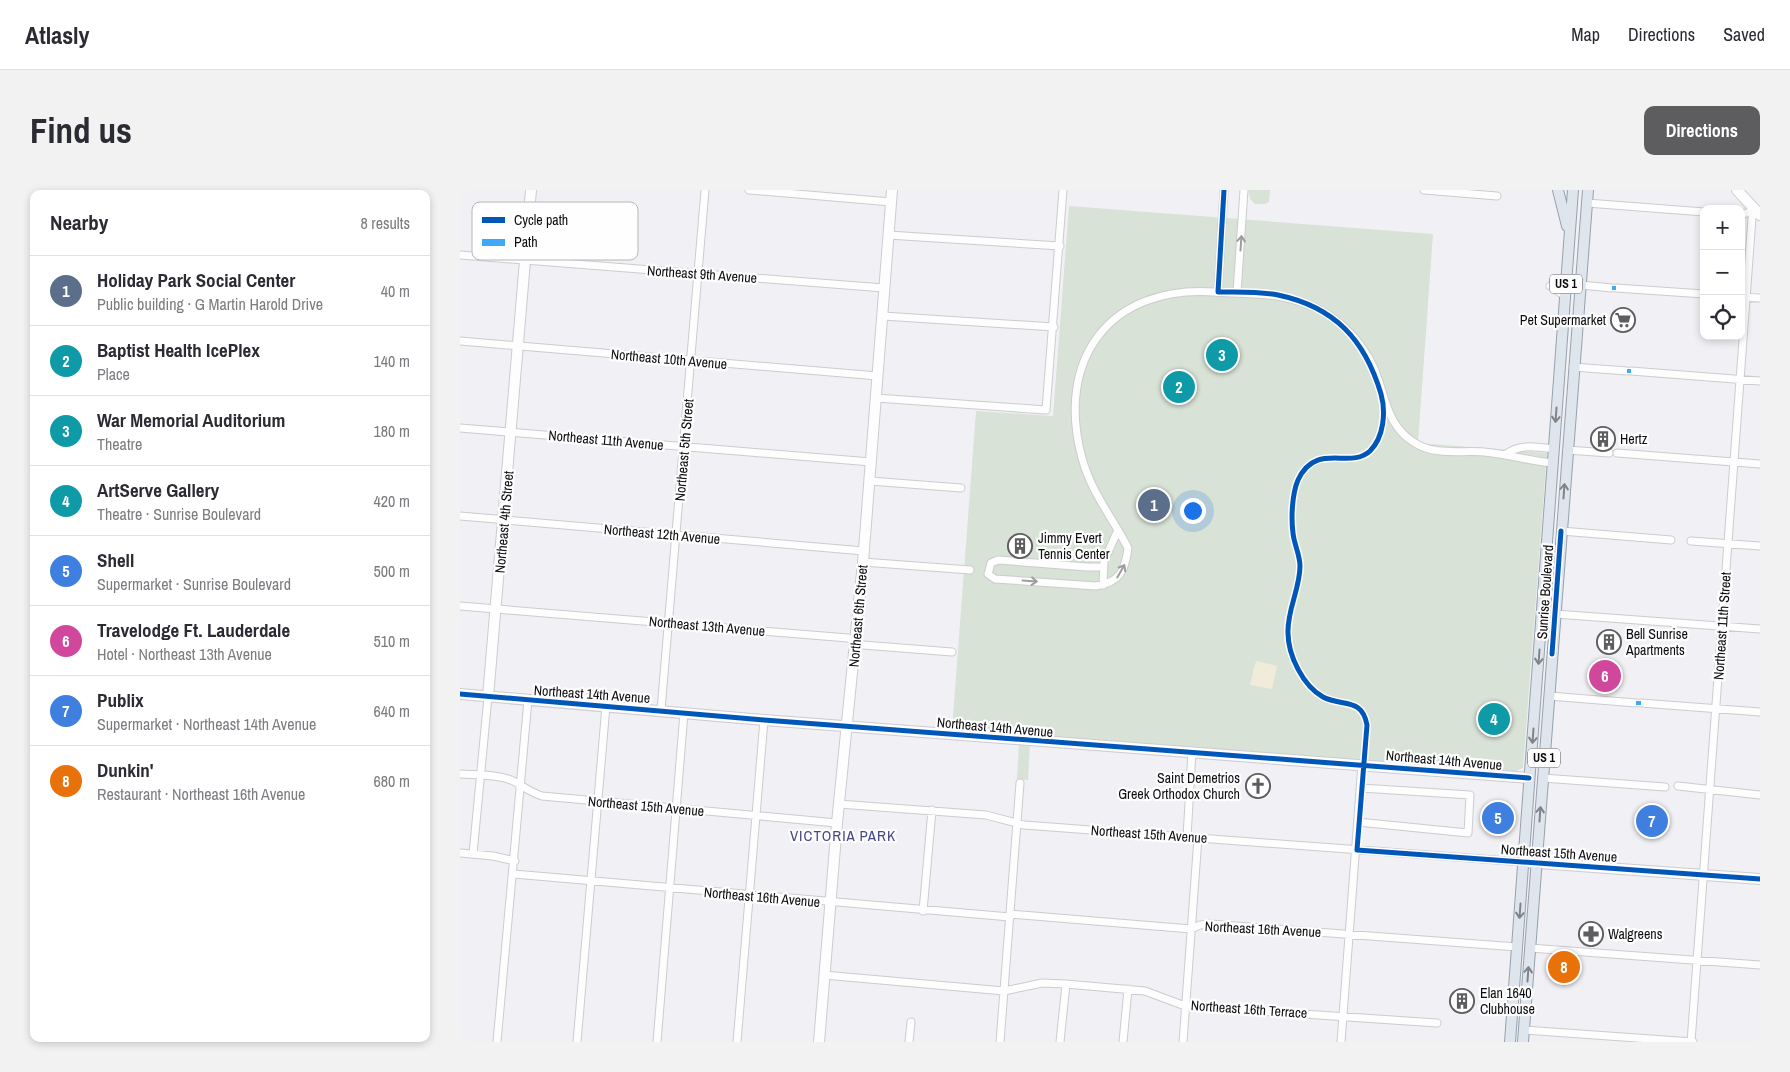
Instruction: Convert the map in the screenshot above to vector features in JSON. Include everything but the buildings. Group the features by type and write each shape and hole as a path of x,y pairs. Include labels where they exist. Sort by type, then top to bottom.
{"main road":[{"name":"US 1","path":"1558,190 1564,210 1569,245"},
{"path":"1582,259 1588,190"},
{"path":"1569,245 1572,192"},
{"path":"1572,192 1582,259"},
{"name":"Sunrise Boulevard","path":"1510,1042 1569,245"},
{"name":"Sunrise Boulevard","path":"1522,1042 1582,259"},
{"path":"1560,366 1566,373 1572,386"},
{"path":"1554,449 1566,470"},
{"path":"1543,592 1547,605 1555,614"},
{"path":"1511,1029 1522,1042"}],"street":[{"name":"Northeast 5th Street","path":"661,710 705,190"},
{"path":"749,190 891,202"},
{"name":"Northeast 6th Street","path":"819,1042 837,823 848,727 870,481 892,190"},
{"path":"876,398 1046,410 1054,328 1063,190"},
{"path":"1218,292 1224,190"},
{"path":"1237,292 1244,190"},
{"path":"1424,190 1497,196"},
{"path":"1736,190 1758,213"},
{"path":"1587,203 1700,212"},
{"path":"1745,215 1758,213"},
{"name":"Northeast 11th Street","path":"1744,295 1752,218 1758,213"},
{"path":"888,235 1060,246"},
{"name":"Northeast 9th Avenue","path":"526,260 884,288"},
{"name":"Northeast 4th Street","path":"473,854 505,520 526,260"},
{"path":"1566,290 1550,285 1566,290"},
{"path":"1580,286 1700,294"},
{"path":"1103,567 998,560 991,563 988,574 995,579 1103,585 1112,582 1121,574 1127,545 1092,490 1077,436 1077,391 1081,369 1089,348 1123,312 1144,300 1174,292 1271,294 1297,300 1322,311 1339,323 1359,343 1373,367 1384,402 1399,430 1416,444 1436,450 1505,455 1553,464"},
{"path":"1745,297 1760,298"},
{"path":"882,316 1054,328"},
{"name":"Northeast 11th Street","path":"1692,1042 1742,340"},
{"name":"Northeast 10th Avenue","path":"460,341 878,376"},
{"path":"1573,366 1760,381"},
{"name":"Northeast 11th Avenue","path":"460,428 871,462"},
{"path":"1505,455 1511,450 1525,446 1554,449"},
{"path":"1567,450 1609,452"},
{"path":"1617,453 1760,464"},
{"path":"870,481 961,488"},
{"name":"Northeast 12th Avenue","path":"460,516 864,550"},
{"path":"1103,585 1103,567 1118,530"},
{"path":"1561,531 1671,540"},
{"path":"1691,541 1760,546"},
{"path":"1112,542 1127,545"},
{"path":"863,562 970,570"},
{"name":"Northeast 13th Avenue","path":"460,606 848,638 863,645 952,652"},
{"path":"1555,614 1760,629"},
{"name":"Northeast 14th Avenue","path":"460,694 848,727 1529,778"},
{"path":"1549,696 1760,712"},
{"path":"497,1042 514,874 528,700"},
{"path":"577,1042 606,706"},
{"path":"657,1042 684,713"},
{"path":"737,1042 764,720"},
{"path":"1187,837 1192,752"},
{"path":"1341,1042 1362,764"},
{"name":"Northeast 15th Avenue","path":"460,774 502,777 512,780 520,787 542,796 837,823"},
{"path":"1543,778 1665,787"},
{"path":"1000,1042 1020,783"},
{"path":"1678,786 1760,795"},
{"path":"1358,822 1468,833 1470,795 1361,788"},
{"name":"Northeast 15th Avenue","path":"839,804 986,815 1024,825 1760,879"},
{"path":"923,911 932,810"},
{"path":"1183,1042 1198,838"},
{"path":"460,853 515,861"},
{"name":"Northeast 16th Avenue","path":"514,874 923,911 1191,929 1200,925 1210,924 1517,947"},
{"path":"1530,948 1760,965"},
{"name":"Northeast 16th Terrace","path":"824,975 1004,991 1042,983 1066,984 1144,991 1185,1006 1437,1023"},
{"path":"1060,1042 1066,984"},
{"path":"1123,1042 1128,989"},
{"path":"909,1042 910,1022"},
{"path":"1524,1030 1692,1042"}],"shaded area":[{"path":"1248,190 1270,190 1269,202 1255,204 1250,199"},
{"path":"1069,206 1433,234 1418,443 1547,453 1523,768 1514,772 952,730 976,411 1053,416"},
{"path":"1019,743 1030,743 1028,780 1017,779"}],"sand":[{"path":"1256,661 1277,666 1272,689 1250,685"}],"marked path":[{"path":"1636,703 1641,703"}],"cycle path":[{"path":"1224,190 1218,292 1256,292 1278,295 1298,300 1331,317 1345,329 1366,357 1383,401 1381,432 1370,451 1362,456 1353,458 1323,459 1305,468 1298,480 1292,506 1293,533 1300,566 1288,624 1289,642 1294,660 1303,678 1316,692 1330,700 1356,706 1361,710 1367,725 1357,850 1760,879"},
{"path":"1552,654 1561,531"},
{"path":"460,694 764,720 1529,778"}],"place":[{"name":"Pet Supermarket","path":"1623,320"},
{"name":"War Memorial Auditorium","path":"1222,355"},
{"name":"Baptist Health IcePlex","path":"1179,387"},
{"name":"Hertz","path":"1603,439"},
{"name":"Holiday Park Social Center","path":"1154,505"},
{"name":"Jimmy Evert Tennis Center","path":"1020,546"},
{"name":"Bell Sunrise Apartments","path":"1609,642"},
{"name":"Travelodge Ft. Lauderdale","path":"1605,676"},
{"name":"ArtServe Gallery","path":"1494,719"},
{"name":"Saint Demetrios Greek Orthodox Church","path":"1258,786"},
{"name":"Shell","path":"1498,818"},
{"name":"Publix","path":"1652,821"},
{"name":"Walgreens","path":"1591,934"},
{"name":"Dunkin'","path":"1564,967"},
{"name":"Elan 1640 Clubhouse","path":"1462,1001"}],"district":[{"name":"VICTORIA PARK","path":"843,835"}]}
